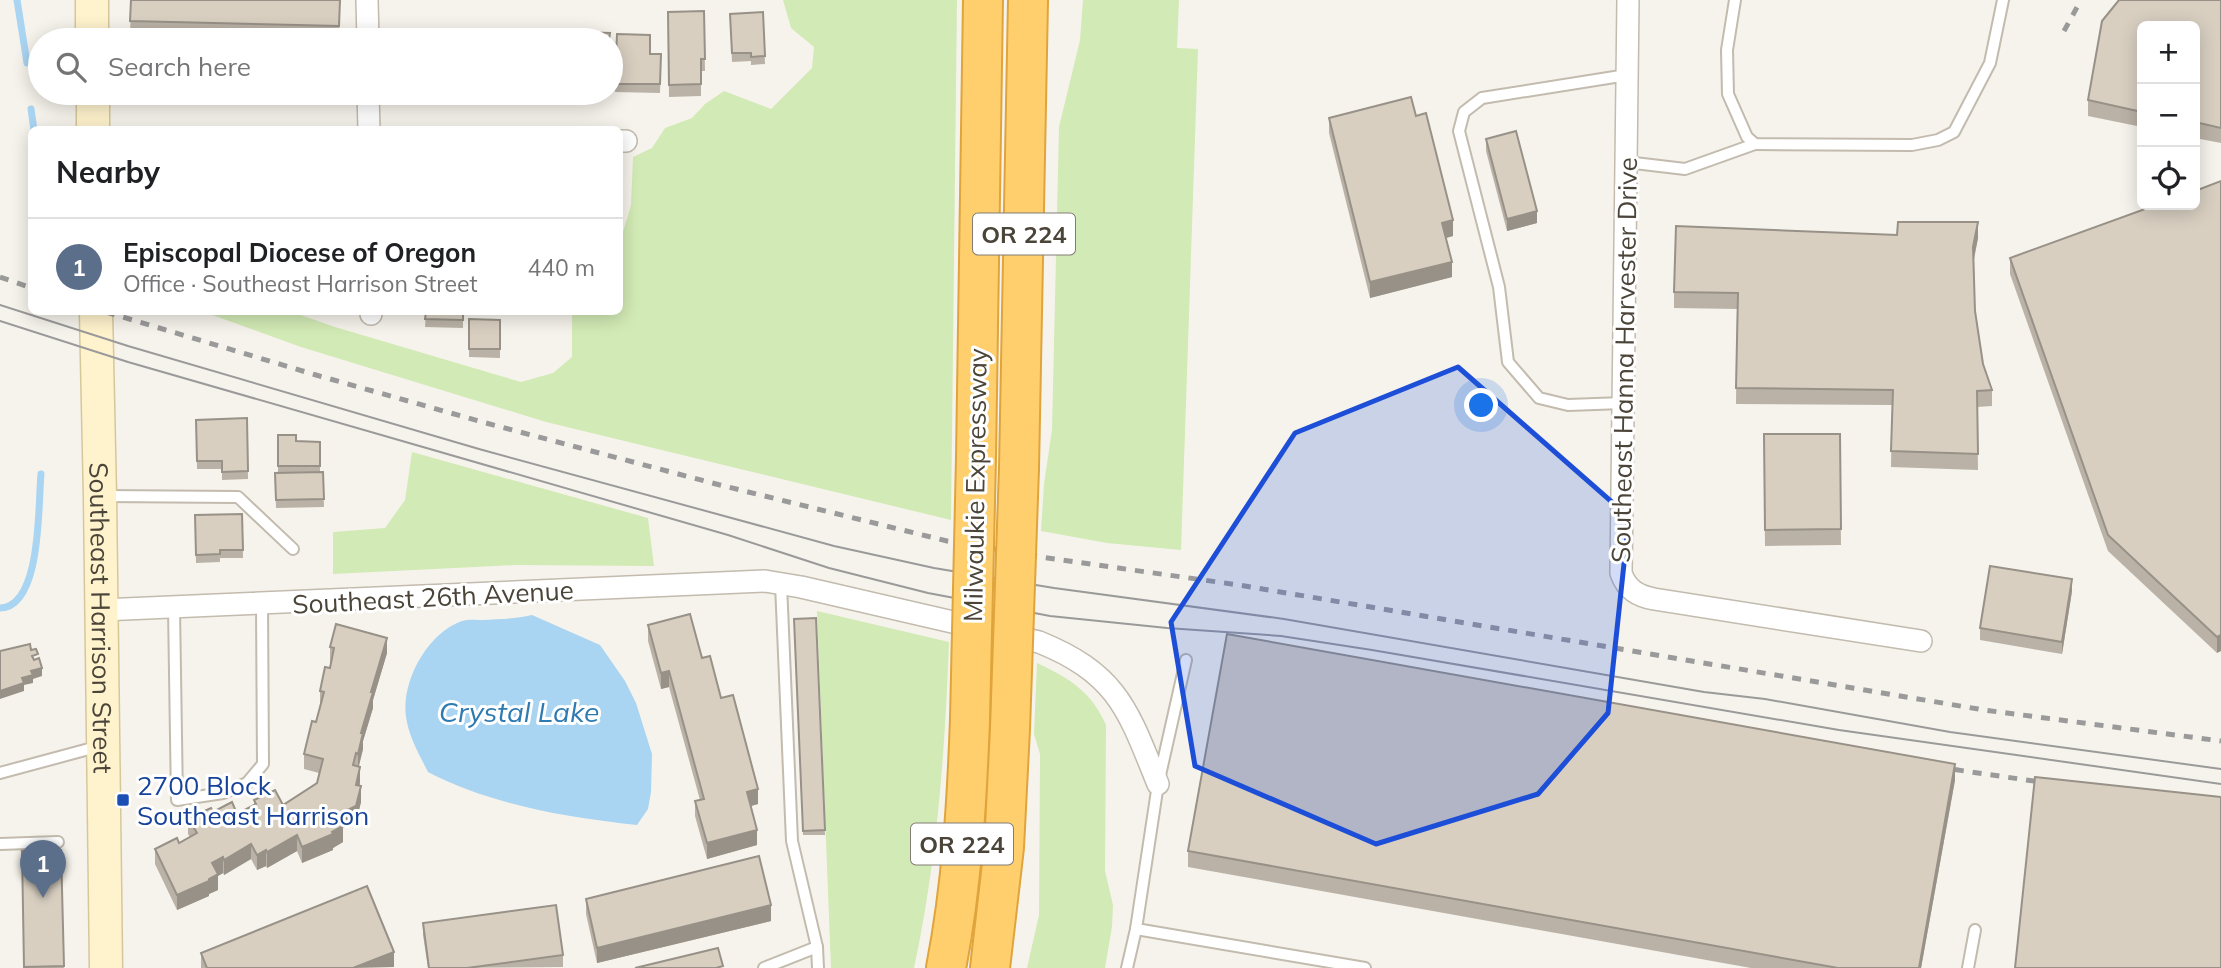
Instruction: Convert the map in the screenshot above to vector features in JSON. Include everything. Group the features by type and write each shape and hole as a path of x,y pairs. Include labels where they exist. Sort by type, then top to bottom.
{"highway":[{"name":"Milwaukie Expressway","path":"946,968 962,846 970,719 983,0"},
{"name":"Milwaukie Expressway","path":"990,968 1005,835 1010,729 1019,468 1028,0"}],"main road":[{"path":"92,0 92,28"},
{"path":"93,105 93,126"},
{"name":"Southeast Harrison Street","path":"96,315 106,968"}],"street":[{"path":"367,0 368,28"},
{"name":"Southeast Hanna Harvester Drive","path":"1628,0 1621,573 1624,582 1639,596 1654,599 1921,641"},
{"path":"368,105 369,126"},
{"name":"Southeast 26th Avenue","path":"102,610 773,583 838,594 1038,642 1059,650 1108,684 1133,724 1158,784"}],"lane":[{"path":"1735,0 1727,50 1727,93 1747,137 1755,144"},
{"path":"1626,162 1685,169 1755,144 1912,145 1938,140 1954,132 1990,63 2003,0"},
{"path":"1623,402 1568,405 1539,398 1508,362 1499,287 1460,131 1464,113 1482,99 1628,75"},
{"path":"100,496 238,497 293,550"},
{"path":"773,583 792,841 817,947 818,968"},
{"path":"174,608 177,800 223,793 247,783 263,764 262,604"},
{"path":"1128,968 1158,784 1186,660"},
{"path":"0,773 103,745"},
{"path":"0,844 58,842"},
{"path":"1136,929 1365,968"},
{"path":"1968,968 1975,930"},
{"path":"764,968 817,947"}],"highlighted area":[{"path":"1458,367 1629,517 1608,713 1538,794 1376,844 1195,766 1171,622 1295,433"}],"green space":[{"path":"783,0 957,0 951,520 546,422 301,347 212,315 301,315 521,382 553,373 572,357 572,315 623,315 623,232 631,205 633,157 652,148 665,128 692,118 705,104 724,91 771,109 812,68 814,47 791,28"},
{"path":"1083,0 1179,0 1177,48 1198,49 1181,550 1107,543 1041,531 1044,484 1052,430 1059,127 1080,40"},
{"path":"412,452 648,518 654,566 516,565 333,574 333,532 385,528 405,500"},
{"path":"817,611 949,642 939,806 929,887 914,968 831,968"},
{"path":"1037,663 1059,674 1086,694 1106,725 1105,871 1113,905 1105,968 1027,968 1039,915 1040,754 1034,734"}],"water":[{"name":"Crystal Lake","path":"532,615 600,645 625,681 636,703 652,754 648,809 637,825 583,818 503,801 428,772 421,759 409,732 406,703 412,674 428,647 449,627 462,621"}],"building":[{"path":"131,0 340,0 339,26 130,21"},
{"path":"2119,0 2221,0 2221,128 2200,123 2200,21 2137,21 2137,111 2088,100 2102,21"},
{"path":"704,11 705,59 701,59 701,84 669,85 668,12"},
{"path":"763,12 765,56 751,57 751,53 732,53 730,14"},
{"path":"623,34 650,35 650,54 661,54 660,84 623,84"},
{"path":"1411,97 1416,116 1426,113 1453,220 1442,223 1452,262 1370,282 1329,118"},
{"path":"1516,131 1537,211 1507,219 1486,139"},
{"path":"2221,181 2221,635 2217,637 2108,535 2010,258 2142,210 2200,210 2200,189"},
{"path":"1898,222 1978,222 1973,247 1975,311 1983,364 1992,390 1977,391 1978,454 1891,451 1893,390 1736,388 1738,293 1674,292 1676,226 1897,235"},
{"path":"426,315 463,315 463,320 425,319"},
{"path":"469,319 500,320 500,349 469,349"},
{"path":"247,418 248,471 222,472 222,461 197,461 196,420"},
{"path":"1764,434 1840,434 1841,529 1765,530"},
{"path":"278,435 296,435 296,441 320,442 320,466 278,466"},
{"path":"323,472 324,499 276,500 275,473"},
{"path":"242,514 243,550 220,550 220,554 196,555 195,515"},
{"path":"1990,566 2072,579 2062,642 1980,628"},
{"path":"690,614 702,658 710,656 721,698 733,695 758,789 747,792 757,830 707,843 695,801 704,799 669,671 661,673 648,625"},
{"path":"816,618 825,830 803,831 794,619"},
{"path":"336,624 387,638 353,765 360,767 356,785 361,786 356,806 337,815 343,826 332,832 333,834 302,847 297,835 257,855 251,844 224,860 223,857 212,863 218,874 209,881 177,895 155,849 177,838 179,843 197,833 188,818 211,808 213,812 232,802 237,814 256,804 254,800 275,790 283,805 317,783 323,759 304,754 312,721 316,722 324,692 320,691 325,667 330,668 334,648 330,647"},
{"path":"1227,634 1955,764 1919,968 1838,968 1188,851"},
{"path":"30,644 31,650 36,649 38,654 32,656 34,660 39,658 42,668 31,671 33,675 22,678 24,683 0,691 0,651"},
{"path":"2035,777 2221,797 2221,968 2015,968"},
{"path":"61,850 64,966 24,967 22,851"},
{"path":"759,856 771,905 597,948 586,899"},
{"path":"367,886 394,952 353,968 207,968 201,953"},
{"path":"556,905 563,955 467,968 429,968 423,923"},
{"path":"718,948 723,966 716,968 635,968"}],"waterway":[{"path":"17,0 27,63"},
{"path":"31,109 33,126"},
{"path":"0,608 14,603 24,591 31,573 38,529 41,474"}],"tram line":[{"path":"0,305 28,314"},
{"path":"31,315 479,449 834,546 934,568 1054,588 1284,619 1950,732 2221,769"},
{"path":"0,321 128,362 728,535 829,568 928,593 1050,616 1281,636 1839,730 2221,784"}],"railway":[{"path":"2064,31 2081,0"},
{"path":"0,277 28,287"},
{"path":"116,315 486,423 947,541 1239,585 1984,710 2221,741"},
{"path":"1937,767 2054,784"}],"place":[{"name":"2700 Block Southeast Harrison","path":"123,800"},
{"name":"Episcopal Diocese of Oregon","path":"43,898"}]}
